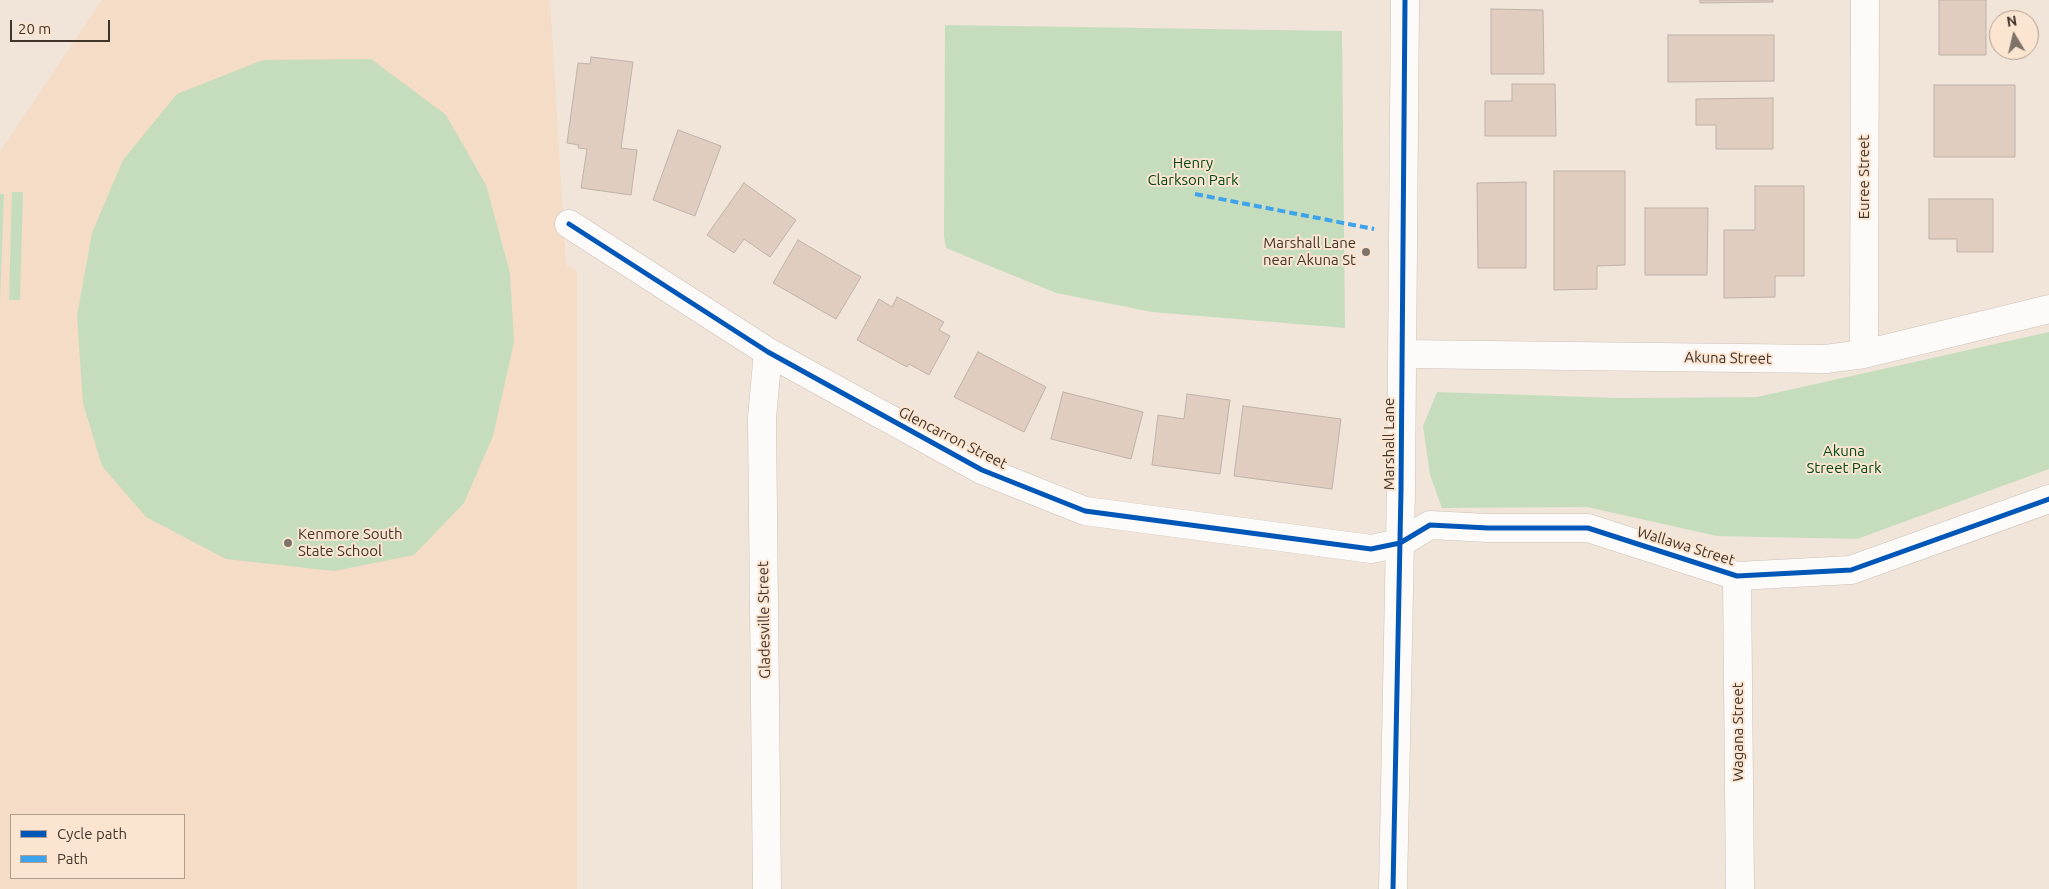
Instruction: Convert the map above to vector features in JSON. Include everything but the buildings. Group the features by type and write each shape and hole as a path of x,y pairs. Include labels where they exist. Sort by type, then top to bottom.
{"street":[{"name":"Marshall Lane","path":"1393,889 1400,543 1405,0"},
{"name":"Euree Street","path":"1864,354 1865,0"},
{"name":"Glencarron Street","path":"570,224 768,352 982,470 1085,510 1371,549 1400,543"},
{"name":"Akuna Street","path":"1402,354 1826,359 1864,354 2049,309"},
{"name":"Gladesville Street","path":"767,889 762,418 768,352"},
{"name":"Wallawa Street","path":"1400,543 1430,525 1488,528 1588,528 1737,576 1851,570 2049,499"},
{"name":"Wagana Street","path":"1737,576 1740,889"}],"shaded area":[{"name":"Kenmore South State School","path":"102,0 550,0 566,265 577,271 577,889 0,889 0,151"}],"green space":[{"name":"Henry Clarkson Park","path":"945,25 1342,31 1345,328 1152,312 1056,293 946,248 944,237"},
{"path":"371,59 446,115 486,185 510,273 514,342 493,436 464,503 414,555 334,571 226,559 146,517 102,466 83,403 77,316 92,233 123,160 177,94 263,60"},
{"path":"12,192 23,192 20,300 9,300"},
{"path":"0,194 4,194 0,302"},
{"name":"Akuna Street Park","path":"2049,332 2049,469 1857,539 1717,536 1587,507 1442,508 1430,475 1423,426 1437,392 1619,398 1757,397"}],"marked path":[{"path":"1195,194 1374,229"}],"cycle path":[{"path":"1393,889 1401,490 1405,0"},
{"path":"569,224 768,352 982,470 1085,511 1371,549 1400,543 1430,525 1488,528 1588,528 1737,576 1851,570 2049,499"}],"place":[{"name":"Marshall Lane near Akuna St","path":"1366,252"},
{"name":"Kenmore South State School","path":"288,543"}]}
